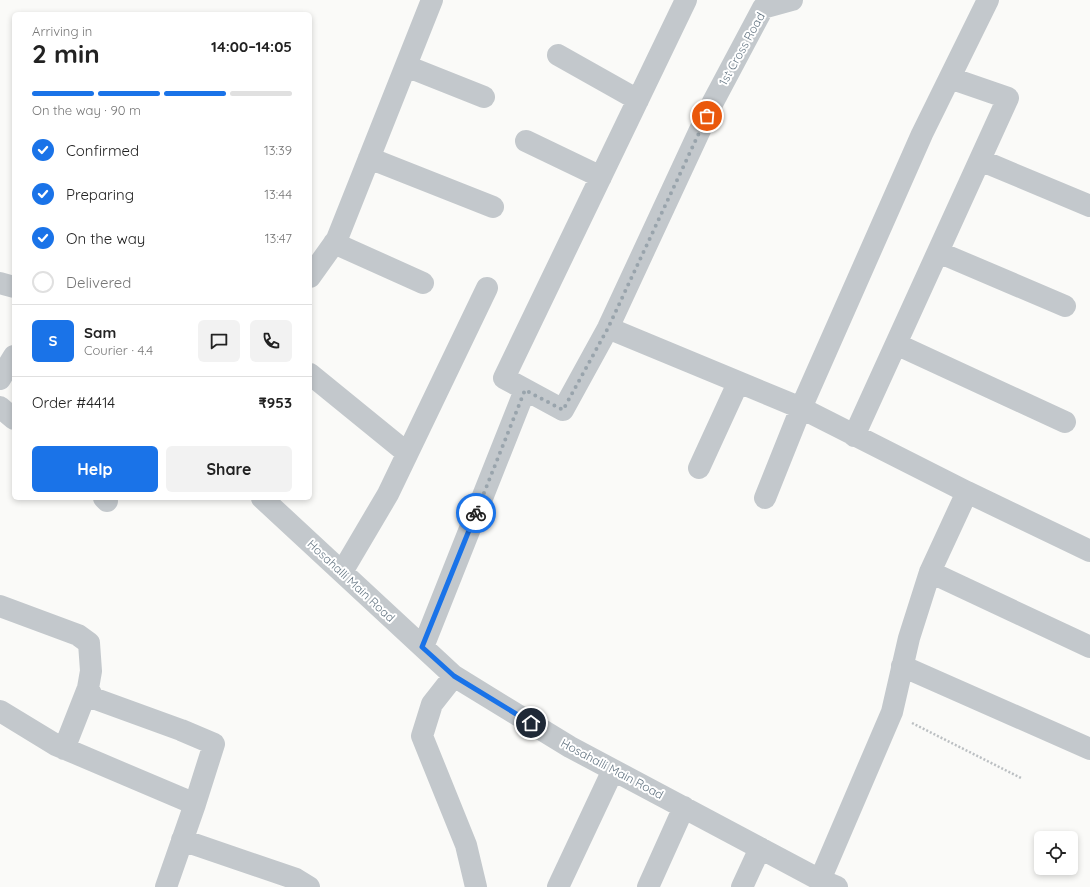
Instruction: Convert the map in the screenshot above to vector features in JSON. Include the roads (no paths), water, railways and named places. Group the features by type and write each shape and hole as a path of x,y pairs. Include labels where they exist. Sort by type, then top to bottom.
{"street":[{"path":"312,274 337,239 432,0"},
{"path":"422,647 525,390 504,378 686,0"},
{"name":"1st Cross Road","path":"525,390 563,410 608,328 758,4 792,0"},
{"path":"765,498 801,408 922,134 988,0"},
{"path":"558,55 638,100"},
{"path":"406,66 484,97"},
{"path":"854,436 1008,98 950,78"},
{"path":"526,141 601,177"},
{"path":"369,158 493,207"},
{"path":"980,160 1090,206"},
{"path":"334,243 423,283"},
{"path":"938,252 1065,306"},
{"path":"0,283 12,287"},
{"path":"342,572 388,494 487,288"},
{"path":"608,328 801,408 966,492 1090,551"},
{"path":"896,344 1065,422"},
{"path":"0,379 12,359"},
{"path":"312,376 407,453"},
{"path":"699,468 738,383"},
{"path":"0,407 12,417"},
{"path":"829,884 892,712 909,638 930,572 966,492"},
{"name":"Hosahalli Main Road","path":"264,500 454,676 570,747 829,884"},
{"path":"930,572 1090,647"},
{"path":"0,606 78,634 89,642 91,671 88,688 64,749"},
{"path":"902,666 1090,749"},
{"path":"454,676 432,704 422,736 466,845 476,887"},
{"path":"88,688 93,698 181,730 214,744 166,887"},
{"path":"1,715 64,749 194,804"},
{"path":"558,887 614,770"},
{"path":"648,887 684,807"},
{"path":"182,840 296,879 309,887"},
{"path":"742,887 760,848"}]}
